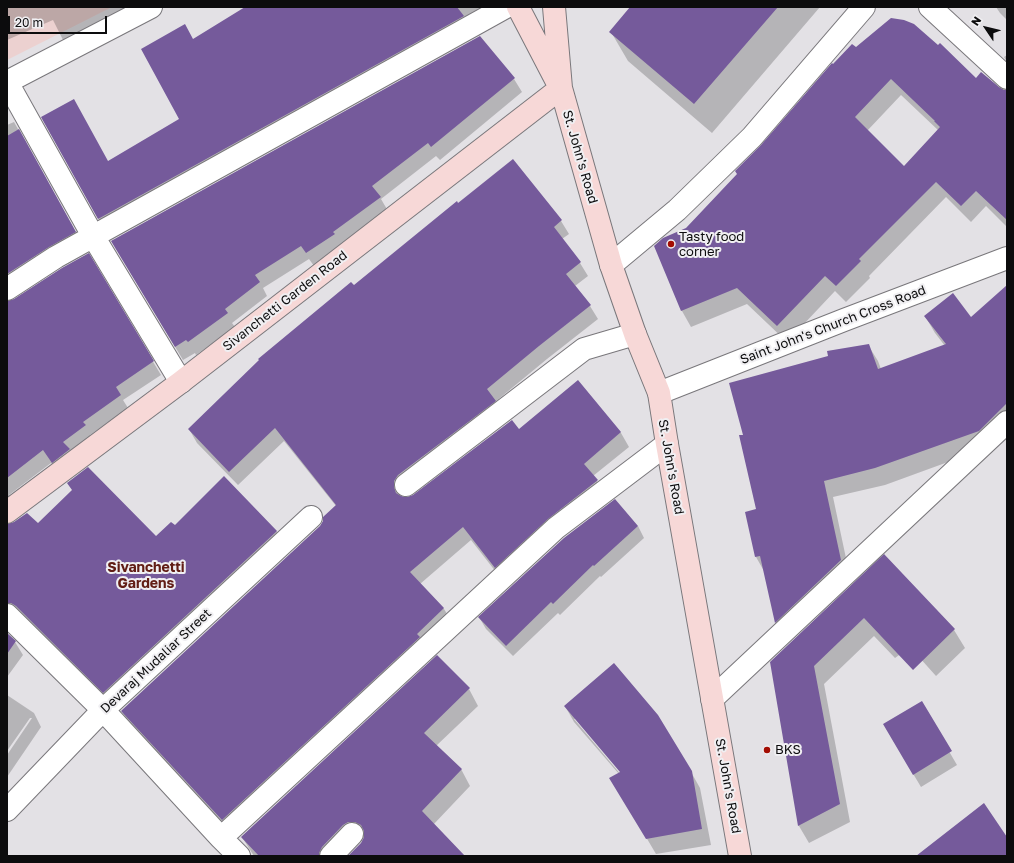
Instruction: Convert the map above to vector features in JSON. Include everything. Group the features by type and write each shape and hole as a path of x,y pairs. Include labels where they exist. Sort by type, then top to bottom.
{"main road":[{"name":"St. John's Road","path":"516,7 561,88"},
{"name":"St. John's Road","path":"554,7 561,88 611,265 635,334 659,393 740,856"},
{"name":"Sivanchetti Garden Road","path":"7,512 181,382 561,88"}],"street":[{"path":"151,7 7,82 93,236 181,382"},
{"path":"7,289 56,256 516,7"},
{"path":"611,265 677,210 752,137 864,7"},
{"path":"930,7 1007,78"},
{"name":"Saint John's Church Cross Road","path":"659,393 1007,258"},
{"path":"406,485 584,349 635,334"},
{"path":"712,699 1007,422"},
{"path":"221,838 556,528 667,444"},
{"name":"Devaraj Mudaliar Street","path":"7,810 103,710 311,517"},
{"path":"7,615 103,710 239,856"},
{"path":"331,856 352,834"}],"shaded area":[{"path":"7,7 112,7 7,60"}],"building":[{"path":"245,7 457,7 464,16 98,219 41,117 74,99 108,161 179,119 141,49 185,24 193,39"},
{"path":"630,7 778,7 694,104 609,32"},
{"path":"891,18 904,20 914,24 938,45 940,43 976,78 981,72 999,87 1007,90 1007,220 976,191 961,206 936,182 859,259 861,261 836,286 825,276 777,326 737,288 681,311 654,246 663,238 686,228 737,174 735,171 761,145 832,63 833,64 852,44 856,47","holes":["891,79 940,127 904,166 855,117"]},
{"path":"480,36 515,78 431,147 428,143 372,186 381,197 333,232 335,234 306,253 301,246 255,275 260,282 225,309 228,313 188,342 186,340 175,347 111,241"},
{"path":"19,129 76,232 49,247 7,274 7,136"},
{"path":"513,159 562,220 554,227 581,262 566,274 591,305 487,389 496,401 398,475 394,481 396,493 407,497 413,495 512,420 519,429 578,380 621,432 584,464 598,480 548,519 495,568 463,527 410,572 444,608 417,634 420,637 222,820 121,711 320,526 323,521 323,517 336,505 275,428 229,472 188,429 259,360 258,359 351,282 354,285 457,201 458,203"},
{"path":"89,253 154,361 116,387 121,395 83,422 86,425 63,442 70,449 52,463 43,450 7,478 7,301 14,299 62,268"},
{"path":"1007,285 1007,403 979,431 875,468 824,481 841,560 775,623 760,556 755,557 745,512 756,509 739,435 743,435 729,383 828,356 827,351 869,344 878,369 946,344 924,316 953,293 971,317"},
{"path":"88,467 156,536 171,522 175,525 224,476 277,531 103,693 16,606 11,603 7,603 7,524 14,522 27,513 38,523 72,490 67,483"},
{"path":"615,499 638,526 594,566 593,565 553,604 551,602 506,646 478,617 564,538"},
{"path":"884,554 955,629 913,670 864,618 814,666 840,804 798,826 770,662"},
{"path":"7,633 16,641 7,654"},
{"path":"437,655 470,688 424,733 462,769 422,811 465,856 348,856 361,843 364,837 364,831 361,825 355,822 348,822 343,825 322,847 319,856 259,856 241,837"},
{"path":"614,663 658,715 692,771 702,829 646,839 609,778 620,772 564,706"},
{"path":"922,701 952,751 913,775 883,724"},
{"path":"984,803 1007,837 1007,856 916,856"}],"place":[{"name":"Tasty food corner","path":"671,244"},
{"name":"BKS","path":"767,750"}],"district":[{"name":"Sivanchetti Gardens","path":"146,576"}]}
